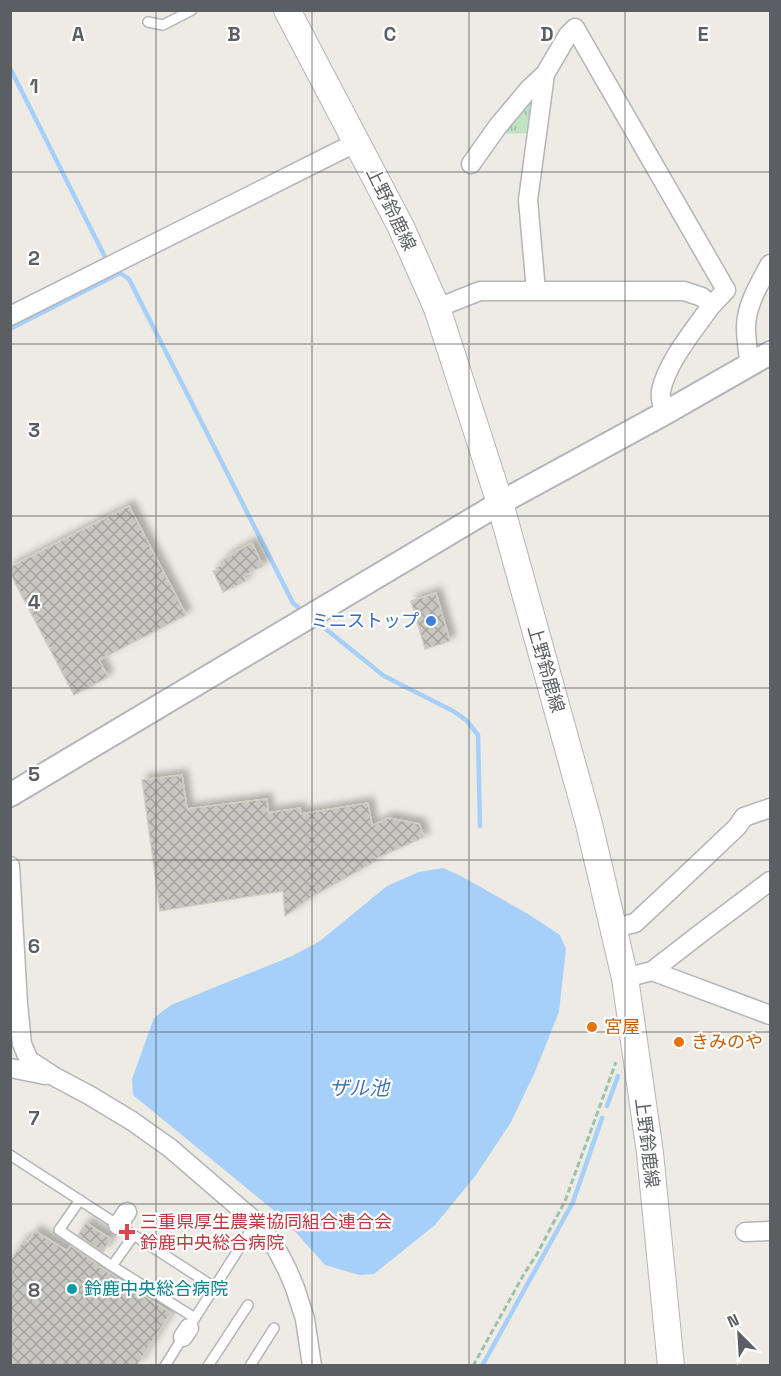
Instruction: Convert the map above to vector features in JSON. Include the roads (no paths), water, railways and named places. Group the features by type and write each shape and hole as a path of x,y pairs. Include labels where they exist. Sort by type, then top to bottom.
{"main road":[{"name":"上野鈴鹿線","path":"287,10 401,227 437,308 500,503 589,824 625,978 650,1153 671,1365"}],"street":[{"path":"471,164 498,126 544,74 568,35 575,28 726,290 711,306 677,354 661,391 661,404 665,413"},
{"path":"536,291 528,200 544,74"},
{"path":"10,316 357,142"},
{"path":"750,365 746,326 748,311 759,284 771,264"},
{"path":"437,308 480,291 684,291 702,297 711,306"},
{"path":"10,795 500,503 771,353"},
{"path":"614,928 635,923 744,818 771,808"},
{"path":"10,866 18,1004 22,1044 29,1060 124,1116 170,1148 256,1222 276,1248 296,1288 305,1319 312,1365"},
{"path":"625,978 652,971 771,881"},
{"path":"652,971 771,1015"},
{"path":"10,1068 55,1077"},
{"path":"745,1232 771,1231"}],"lane":[{"path":"148,22 163,25 192,10"},
{"path":"10,1155 80,1200 123,1219 134,1235 214,1287"},
{"path":"80,1200 59,1230 112,1266 189,1328"},
{"path":"165,1365 256,1222"},
{"path":"112,1266 134,1235"},
{"path":"208,1365 248,1305"},
{"path":"250,1365 274,1328"}],"water":[{"name":"ザル池","path":"443,868 528,914 560,935 566,949 559,1012 535,1072 511,1122 476,1175 435,1225 374,1274 359,1275 325,1265 283,1218 133,1095 132,1079 154,1018 171,1005 292,956 320,941 387,886 419,872"}],"waterway":[{"path":"10,68 107,261"},
{"path":"114,275 120,273 129,279 293,603 299,608"},
{"path":"10,329 114,276"},
{"path":"322,626 384,676 453,711 466,720 478,735 480,826"},
{"path":"607,1106 618,1076"},
{"path":"482,1366 573,1202 602,1118"}],"place":[{"name":"ミニストップ","path":"431,621"},
{"name":"宮屋","path":"592,1027"},
{"name":"きみのや","path":"679,1042"},
{"name":"三重県厚生農業協同組合連合会 鈴鹿中央総合病院","path":"127,1232"},
{"name":"鈴鹿中央総合病院","path":"72,1289"}]}
